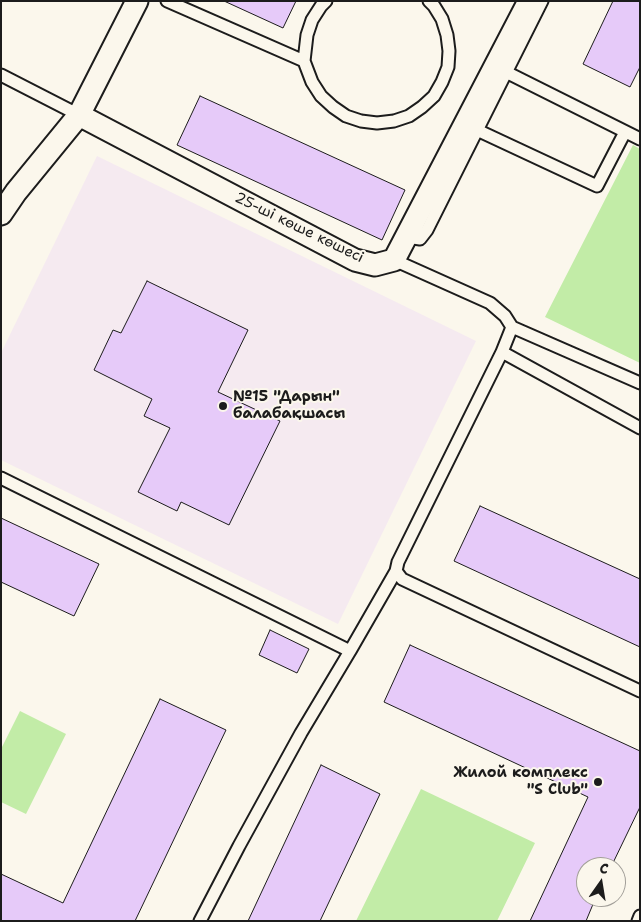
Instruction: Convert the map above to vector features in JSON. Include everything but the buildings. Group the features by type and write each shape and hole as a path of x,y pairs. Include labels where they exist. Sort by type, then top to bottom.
{"street":[{"path":"1,214 16,192 80,115 137,1"},
{"path":"394,260 529,1"},
{"name":"25-ші көше көшесі","path":"80,115 354,260 375,265 394,260"}],"lane":[{"path":"168,1 304,60"},
{"path":"326,1 312,20 307,35 304,60 312,82 321,96 332,107 346,116 378,123 394,121 409,116 434,96 442,82 448,67 448,35 442,19 429,1"},
{"path":"406,237 420,239 427,230 542,1"},
{"path":"506,72 640,139"},
{"path":"1,75 80,115"},
{"path":"477,130 597,186 625,132"},
{"path":"394,260 490,303 505,316 512,327 640,383"},
{"path":"200,921 238,846 296,741 396,571 398,562 502,352 512,327"},
{"path":"502,352 640,428"},
{"path":"1,478 350,652"},
{"path":"396,571 402,579 640,691"},
{"path":"638,921 640,916"}],"shaded area":[{"name":"№15 \"Дарын\" балабақшасы","path":"97,156 476,341 338,624 1,460 1,353"}],"green space":[{"path":"633,145 640,149 640,363 545,317"},
{"path":"20,711 66,734 26,814 1,802 1,749"},
{"path":"421,789 535,843 497,921 356,921"}],"place":[{"name":"№15 \"Дарын\" балабақшасы","path":"223,406"},
{"name":"Жилой комплекс \"S Club\"","path":"598,782"}]}
